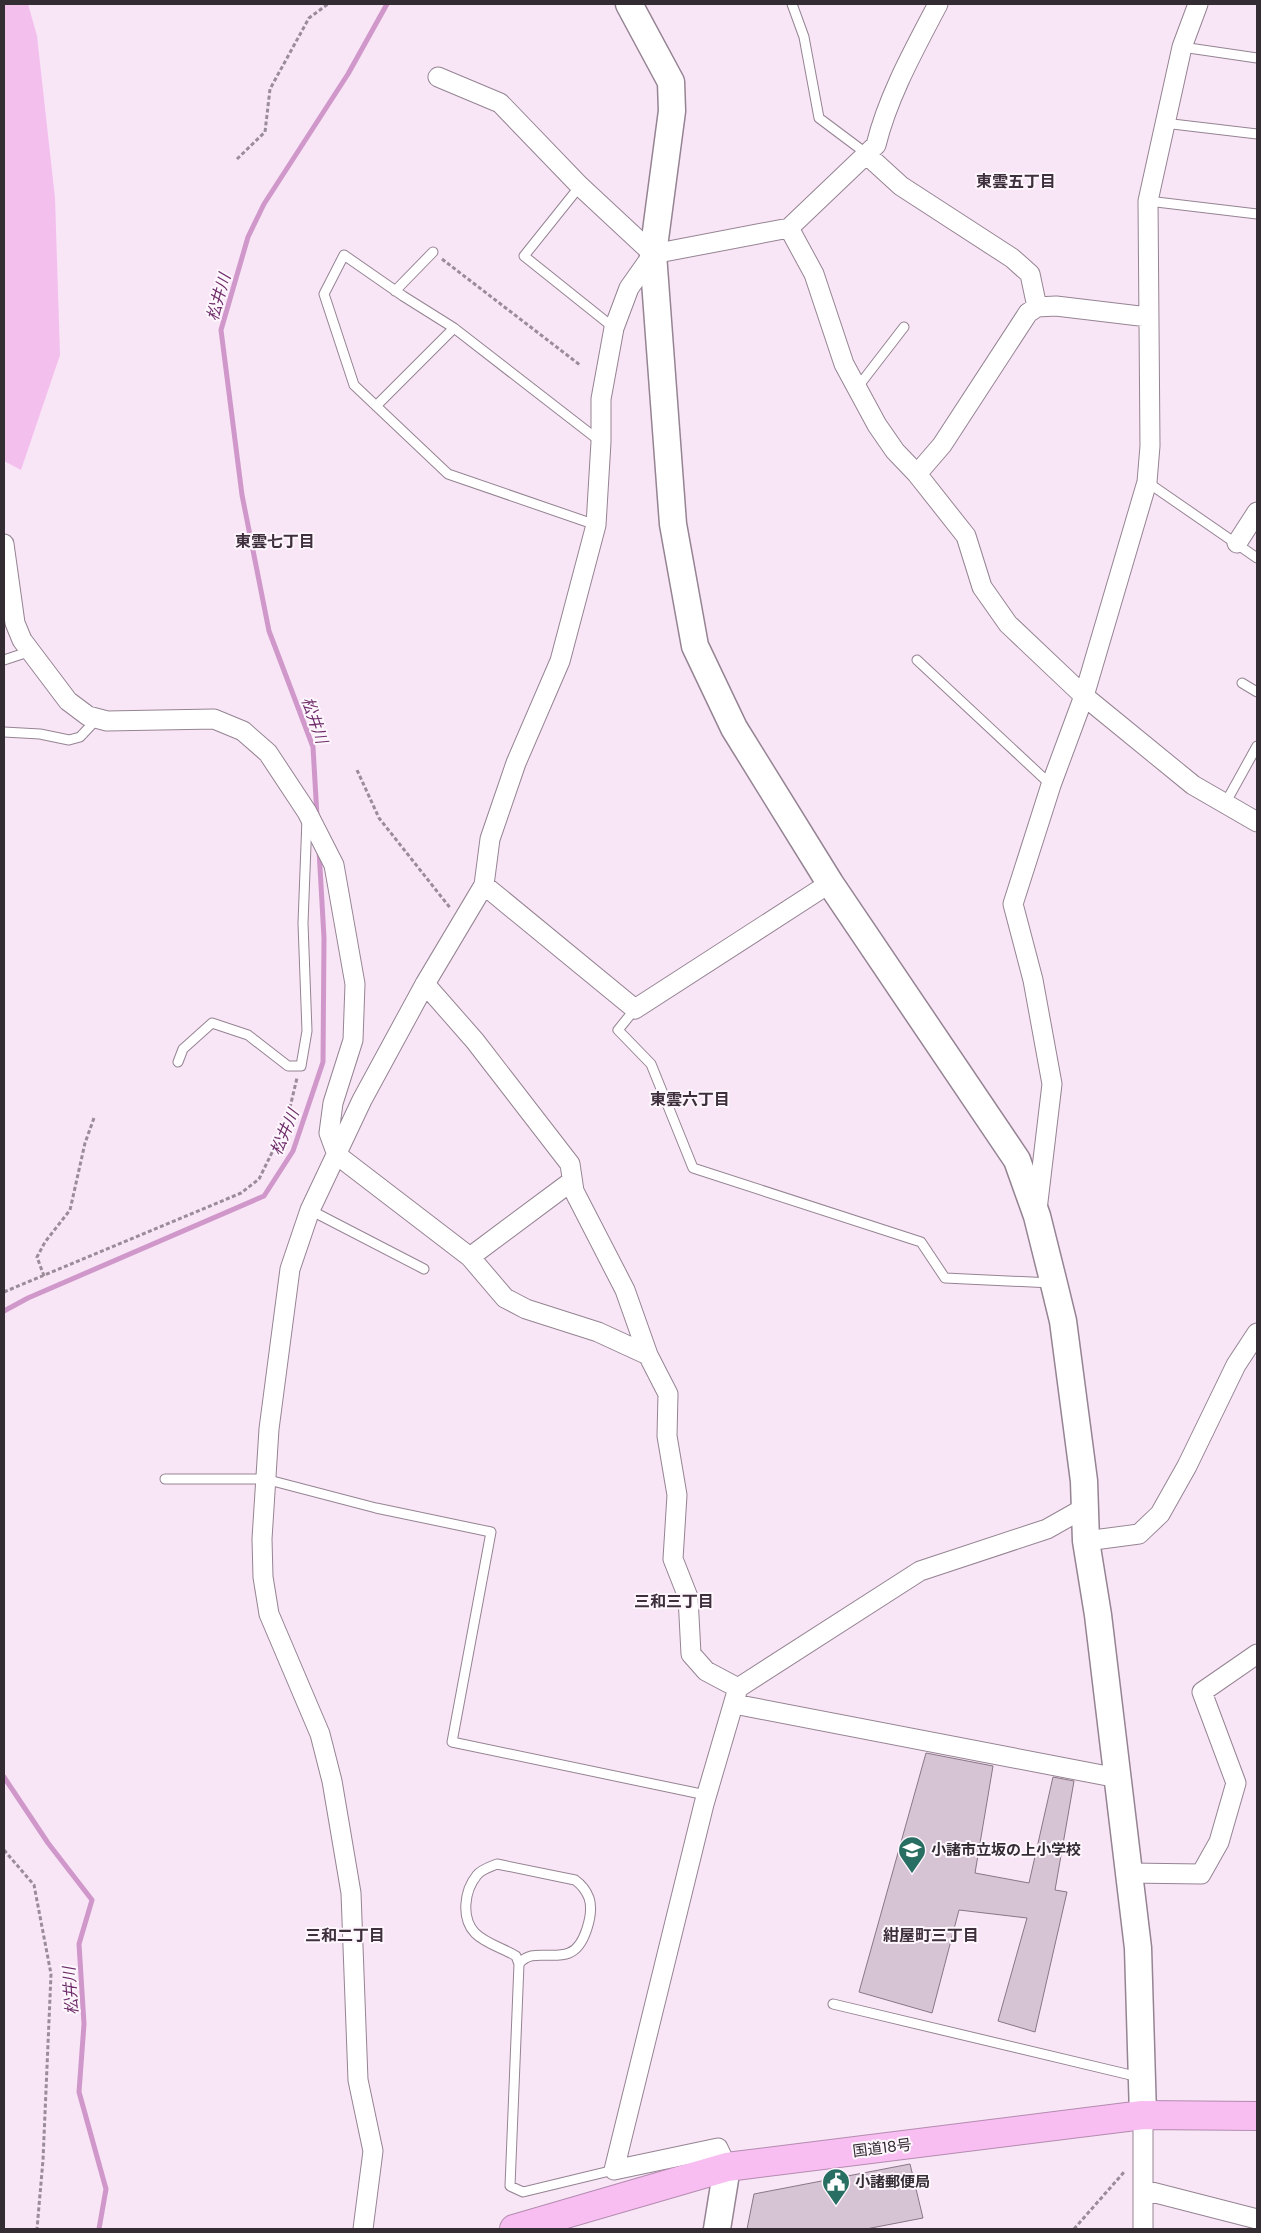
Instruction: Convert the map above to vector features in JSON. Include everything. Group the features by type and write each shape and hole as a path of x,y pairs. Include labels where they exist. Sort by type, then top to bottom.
{"highway":[{"name":"国道18号","path":"514,2229 727,2167 1143,2115 1257,2116"}],"street":[{"path":"629,4 670,82 672,111 654,254 673,524 695,646 734,728 830,883 1017,1160 1036,1216 1063,1321 1086,1508 1086,1541 1098,1615 1138,1948 1143,2078 1143,2229"},
{"path":"363,2229 373,2152 358,2080 351,1893 332,1781 320,1734 269,1614 263,1577 262,1539 269,1429 290,1269 310,1210 362,1100 425,984 484,885 490,839 516,763 560,661 596,525 601,442 601,399 614,328 629,288 654,254 789,228 876,146 880,128 938,4"},
{"path":"1036,1216 1052,1084 1032,980 1013,904 1051,785 1084,696 1147,482 1150,446 1148,201 1182,47 1198,4"},
{"path":"438,77 500,103 580,186 654,254"},
{"path":"867,154 901,186 1012,258 1030,274 1037,307"},
{"path":"789,228 814,274 844,364 857,388 886,438 966,536 982,587 1008,624 1084,696 1194,784 1257,822"},
{"path":"917,474 942,444 1028,313 1037,307 1056,306 1148,317"},
{"path":"1237,543 1257,512"},
{"path":"5,557 15,623 22,640 68,701 88,716 107,721 214,719 243,730 268,753 307,812 334,864 355,984 353,1040 333,1103 329,1133 336,1155 470,1257 505,1298 526,1309 598,1332 648,1355"},
{"path":"484,885 635,1009 830,883"},
{"path":"425,984 475,1041 570,1164 574,1191 625,1290 648,1355 668,1394 667,1436 677,1495 673,1559 688,1597 691,1654 706,1671 736,1696 1118,1778"},
{"path":"470,1257 572,1181"},
{"path":"1086,1541 1139,1534 1160,1514 1187,1466 1236,1365 1257,1333"},
{"path":"717,2229 727,2167 718,2148 614,2170 706,1795 736,1696 920,1571 1046,1529 1086,1508"},
{"path":"1129,1873 1201,1874 1219,1842 1236,1782 1202,1692 1257,1654"},
{"path":"1144,2190 1257,2219"}],"lane":[{"path":"792,4 804,37 818,118 867,154"},
{"path":"1182,47 1257,58"},
{"path":"1164,123 1257,134"},
{"path":"580,186 524,256 614,328"},
{"path":"1148,201 1257,214"},
{"path":"395,291 433,252"},
{"path":"596,525 448,474 354,385 324,294 344,255 395,291 454,328 601,442"},
{"path":"857,388 904,327"},
{"path":"376,406 454,328"},
{"path":"1147,482 1257,558"},
{"path":"4,660 31,652"},
{"path":"917,660 1051,785"},
{"path":"1242,683 1257,692"},
{"path":"4,732 40,734 69,740 80,737 97,718"},
{"path":"1226,802 1257,746"},
{"path":"178,1062 183,1049 212,1023 248,1036 288,1066 301,1066 308,1030 303,923 307,812"},
{"path":"635,1009 618,1030 651,1064 693,1168 921,1242 945,1278 1054,1284"},
{"path":"310,1210 424,1269"},
{"path":"165,1479 265,1479 376,1508 491,1532 452,1742 706,1795"},
{"path":"518,1964 524,1957 530,1955 571,1953 580,1944 586,1930 590,1899 583,1885 575,1880 497,1864 477,1875 470,1888 466,1901 468,1924 477,1935 516,1956 518,1964 510,2186 523,2192 614,2170"},
{"path":"833,2004 1143,2078"}],"path":[{"path":"237,159 265,132 270,89 309,18 328,4"},
{"path":"433,252 580,365"},
{"path":"357,770 379,818 447,905 463,920"},
{"path":"4,1292 241,1194 259,1179 286,1124 301,1066"},
{"path":"44,1276 37,1257 45,1242 70,1210 85,1143 94,1118"},
{"path":"4,1850 34,1885 51,1974 43,2160 37,2229"},
{"path":"1074,2229 1143,2150"}],"shaded area":[{"path":"4,4 28,4 37,36 55,198 60,355 21,470 4,461"}],"building":[{"name":"小諸市立坂の上小学校","path":"926,1753 993,1766 975,1873 1029,1883 1053,1777 1074,1781 1055,1890 1067,1892 1035,2032 998,2021 1027,1918 959,1910 932,2013 859,1992"},
{"name":"小諸郵便局","path":"910,2164 923,2218 866,2229 747,2229 754,2194"}],"waterway":[{"name":"松井川","path":"317,816 313,747 269,631 242,495 221,330 248,237 264,204 348,74 387,4"},
{"name":"松井川","path":"4,1311 28,1298 264,1196 293,1151 323,1062 324,938 319,850"},
{"name":"松井川","path":"4,1777 48,1843 92,1900 79,1944 84,2024 79,2092 106,2189 99,2229"}],"place":[{"name":"小諸市立坂の上小学校","path":"912,1874"},
{"name":"小諸郵便局","path":"836,2206"}],"district":[{"name":"東雲五丁目","path":"1016,181"},
{"name":"東雲七丁目","path":"275,541"},
{"name":"東雲六丁目","path":"690,1099"},
{"name":"三和三丁目","path":"674,1601"},
{"name":"三和二丁目","path":"345,1935"},
{"name":"紺屋町三丁目","path":"931,1935"}]}
